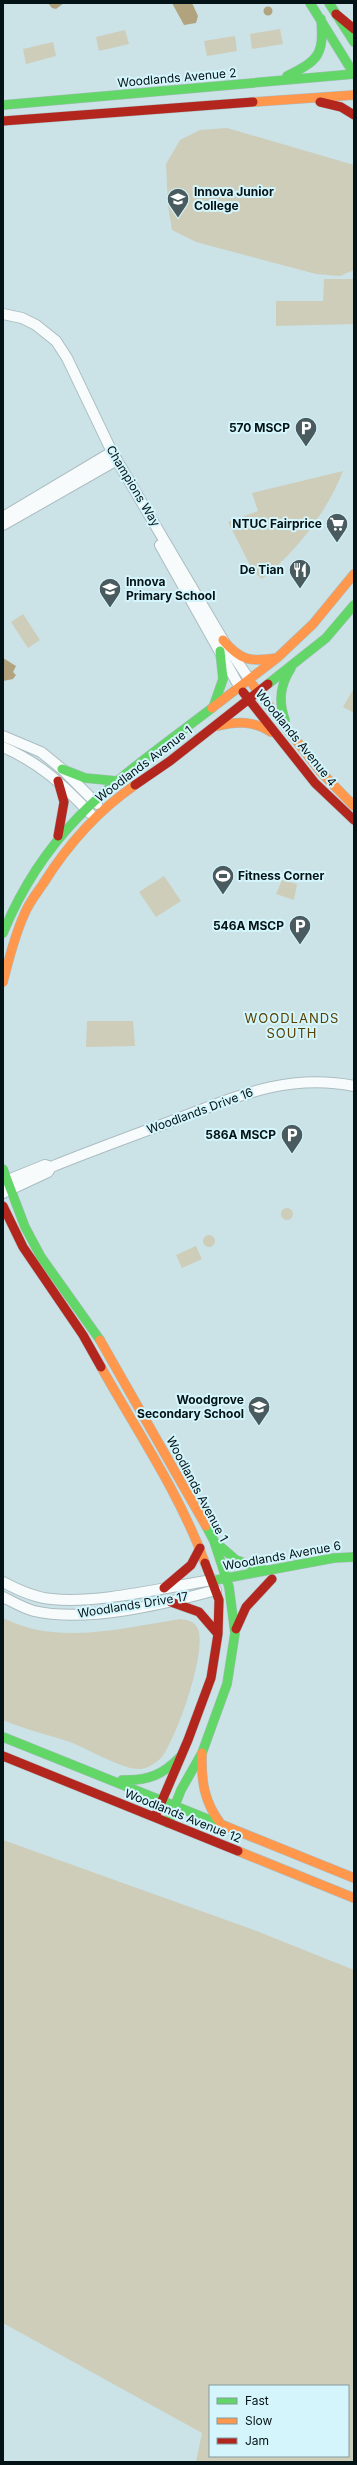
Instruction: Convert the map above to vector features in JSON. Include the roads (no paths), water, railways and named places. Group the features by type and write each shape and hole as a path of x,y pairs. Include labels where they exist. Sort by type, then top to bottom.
{"street":[{"path":"310,3 354,74"},
{"path":"329,3 354,42"},
{"path":"336,14 354,29"},
{"path":"280,79 317,60 321,55 323,49 321,19"},
{"name":"Woodlands Avenue 2","path":"3,105 210,88 280,79 354,74"},
{"path":"3,121 354,95"},
{"path":"304,99 341,107 354,115"},
{"name":"Champions Way","path":"3,314 22,318 36,325 56,341 67,358 111,458 223,640 249,679"},
{"name":"Champions Way","path":"3,321 28,327 50,344 63,365 140,511 239,686"},
{"path":"3,517 111,458"},
{"path":"3,525 111,458"},
{"name":"Woodlands Avenue 1","path":"3,933 11,911 44,856 85,808 117,781 174,740 239,686 277,658 313,624 354,574"},
{"name":"Woodlands Avenue 1","path":"3,982 11,949 24,914 61,856 94,817 249,700 326,638 354,605"},
{"path":"223,640 235,655 243,660 277,658"},
{"path":"211,709 221,692 223,683 224,666 220,651"},
{"path":"294,736 280,705 282,687 295,663"},
{"name":"Woodlands Avenue 4","path":"249,679 320,771 354,806"},
{"name":"Woodlands Avenue 4","path":"239,686 277,737 315,783 354,820"},
{"path":"212,727 227,723 247,721 258,724 277,737"},
{"path":"3,736 41,752 62,769 94,800 102,810"},
{"path":"174,740 185,739 191,744"},
{"path":"3,747 28,759 58,781 94,817"},
{"path":"62,769 85,778 117,781"},
{"path":"58,781 64,795 65,806 58,838"},
{"name":"Woodlands Drive 16","path":"6,1186 48,1172 51,1167 224,1100 270,1086 300,1081 354,1086"},
{"name":"Woodlands Avenue 1","path":"3,1169 6,1186 41,1257 97,1334 214,1541 229,1587 235,1633 221,1706 202,1753 174,1805 168,1823"},
{"name":"Woodlands Avenue 1","path":"3,1206 23,1247 83,1335 147,1449 200,1548 213,1580 219,1600 218,1634 210,1678 181,1756 155,1817"},
{"path":"142,1414 149,1438 147,1449"},
{"path":"214,1541 237,1561 271,1575 246,1605 240,1616 235,1633"},
{"path":"164,1588 191,1565 200,1548"},
{"name":"Woodlands Avenue 6","path":"216,1590 334,1558 354,1557"},
{"name":"Woodlands Avenue 6","path":"213,1580 271,1575 337,1565 354,1565"},
{"name":"Woodlands Drive 17","path":"3,1582 35,1596 51,1599 94,1598 213,1580"},
{"name":"Woodlands Drive 17","path":"3,1597 33,1610 76,1615 171,1602 216,1590"},
{"path":"171,1602 188,1605 200,1611 218,1634"},
{"name":"Woodlands Avenue 12","path":"3,1737 354,1878"},
{"path":"202,1753 204,1794 212,1813 221,1824"},
{"name":"Woodlands Avenue 12","path":"3,1756 354,1898"},
{"path":"107,1778 141,1781 155,1778 168,1771 181,1756"}],"place":[{"name":"Innova Junior College","path":"178,218"},
{"name":"570 MSCP","path":"306,448"},
{"name":"NTUC Fairprice","path":"337,544"},
{"name":"De Tian","path":"300,590"},
{"name":"Innova Primary School","path":"110,608"},
{"name":"Fitness Corner","path":"223,896"},
{"name":"546A MSCP","path":"300,946"},
{"name":"586A MSCP","path":"292,1154"},
{"name":"Woodgrove Secondary School","path":"259,1426"}],"district":[{"name":"WOODLANDS SOUTH","path":"292,1026"}]}
